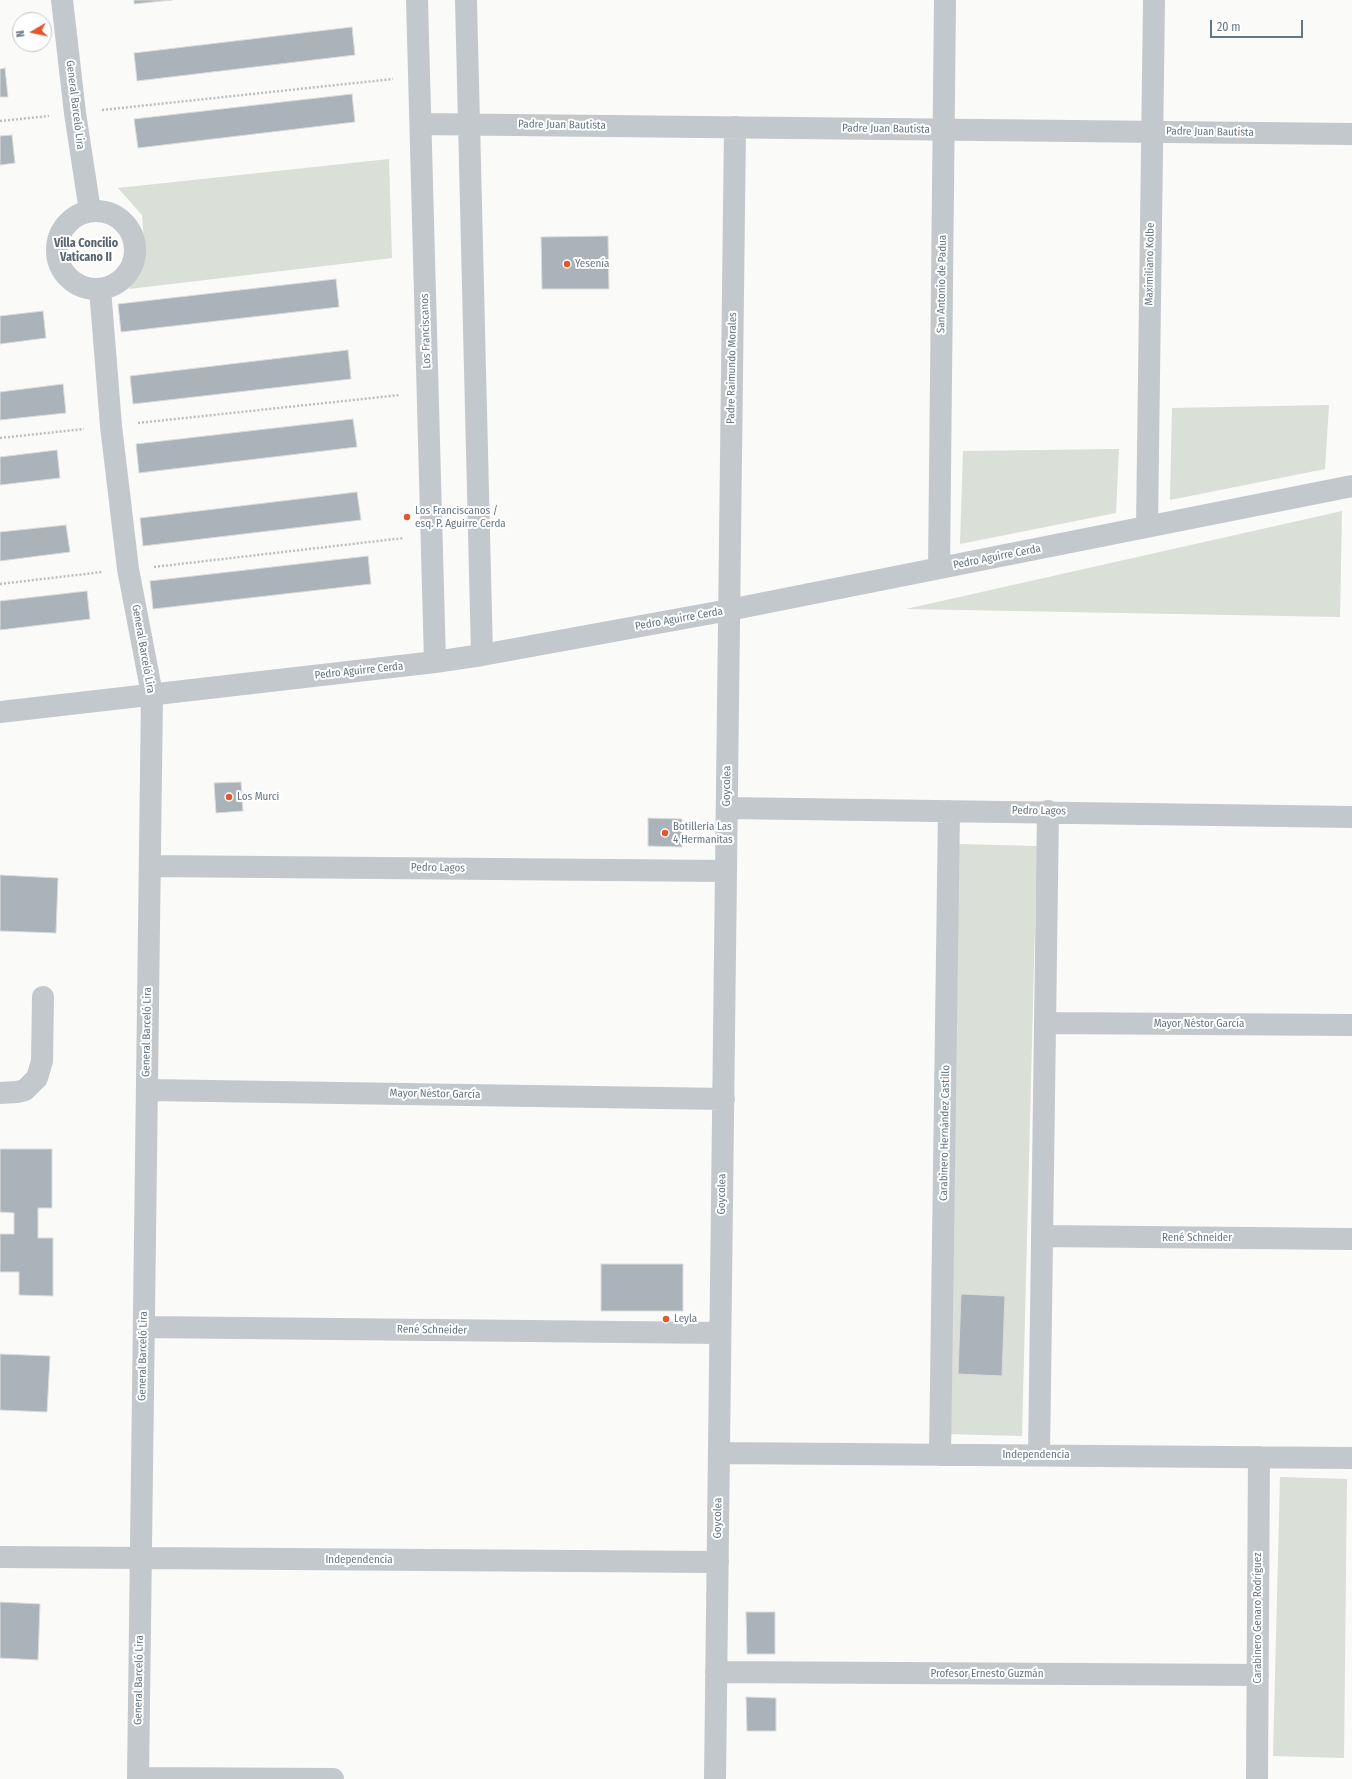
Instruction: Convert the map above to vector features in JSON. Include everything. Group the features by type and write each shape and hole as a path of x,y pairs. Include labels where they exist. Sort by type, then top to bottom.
{"street":[{"name":"General Barceló Lira","path":"62,0 75,113 90,211"},
{"name":"Los Franciscanos","path":"417,0 435,662"},
{"path":"466,0 482,655"},
{"name":"San Antonio de Padua","path":"939,568 945,0"},
{"name":"Maximiliano Kolbe","path":"1147,527 1154,0"},
{"name":"Padre Juan Bautista","path":"421,124 1352,134"},
{"name":"Padre Raimundo Morales","path":"729,610 736,127"},
{"path":"90,211 104,211 117,216 128,226 134,238 135,252 132,265 125,277 114,285 100,289 86,288 74,282 65,273 59,262 57,249 59,236 66,225 76,216 90,211"},
{"name":"General Barceló Lira","path":"100,289 111,426 128,569 152,694 138,1779"},
{"name":"Pedro Aguirre Cerda","path":"0,712 435,662 482,655 729,610 1352,486"},
{"name":"Goycolea","path":"715,1779 729,610"},
{"name":"Pedro Lagos","path":"726,808 949,810 1352,817"},
{"name":"Carabinero Hernández Castillo","path":"940,1454 949,810"},
{"path":"1039,1455 1048,812"},
{"name":"Pedro Lagos","path":"150,866 726,871"},
{"path":"0,1093 25,1090 37,1078 42,1061 43,997"},
{"name":"Mayor Néstor García","path":"1045,1023 1352,1025"},
{"name":"Mayor Néstor García","path":"147,1090 724,1099"},
{"name":"René Schneider","path":"1042,1236 1352,1239"},
{"name":"René Schneider","path":"144,1328 720,1333"},
{"name":"Independencia","path":"719,1453 1352,1458"},
{"name":"Carabinero Genaro Rodríguez","path":"1257,1779 1260,1457"},
{"name":"Independencia","path":"0,1557 718,1562"},
{"name":"Profesor Ernesto Guzmán","path":"716,1672 1258,1675"},
{"path":"138,1779 333,1779"}],"path":[{"path":"0,122 419,76"},
{"path":"0,438 428,392"},
{"path":"0,584 432,535"}],"shaded area":[{"path":"389,159 392,258 129,289 144,244 142,215 118,188"},
{"path":"1329,405 1325,469 1170,500 1172,408"},
{"path":"1119,449 1116,513 960,544 963,451"},
{"path":"1342,511 1340,617 906,609"},
{"path":"959,844 1037,846 1022,1436 945,1434"},
{"path":"1280,1477 1347,1479 1344,1758 1273,1756"}],"building":[{"path":"134,0 172,0 134,4"},
{"path":"352,27 355,55 137,81 134,53"},
{"path":"5,68 8,97 0,97 0,69"},
{"path":"352,94 355,122 138,148 134,119"},
{"path":"12,135 15,163 0,165 0,136"},
{"path":"608,236 609,289 542,289 541,237"},
{"path":"336,279 339,307 121,332 118,304"},
{"path":"43,311 46,338 0,344 0,316"},
{"path":"348,350 351,379 133,404 130,376"},
{"path":"63,384 66,413 0,420 0,392"},
{"path":"353,419 357,447 139,473 136,444"},
{"path":"57,450 60,478 0,485 0,457"},
{"path":"357,492 361,520 143,546 140,518"},
{"path":"66,525 70,552 0,561 0,532"},
{"path":"368,556 371,584 153,609 150,581"},
{"path":"87,591 90,619 0,630 0,601"},
{"name":"Los Murci","path":"241,782 243,811 216,813 214,783"},
{"name":"Botilleria Las 4 Hermanitas","path":"648,818 682,819 682,847 648,846"},
{"path":"0,875 58,878 56,933 0,931"},
{"path":"0,1149 52,1149 52,1208 38,1208 38,1238 53,1238 53,1296 19,1295 19,1272 0,1272 0,1234 14,1234 14,1213 0,1212"},
{"path":"601,1264 683,1264 683,1311 601,1311"},
{"path":"961,1294 1005,1296 1002,1376 958,1374"},
{"path":"0,1354 50,1356 47,1412 0,1410"},
{"path":"0,1602 40,1604 38,1660 0,1658"},
{"path":"746,1612 775,1612 775,1654 747,1654"},
{"path":"746,1697 776,1698 776,1731 747,1731"}],"place":[{"name":"Yesenía","path":"567,264"},
{"name":"Los Franciscanos / esq. P. Aguirre Cerda","path":"407,517"},
{"name":"Los Murci","path":"229,797"},
{"name":"Botilleria Las 4 Hermanitas","path":"665,833"},
{"name":"Leyla","path":"666,1319"}],"district":[{"name":"Villa Concilio Vaticano II","path":"86,251"}]}
